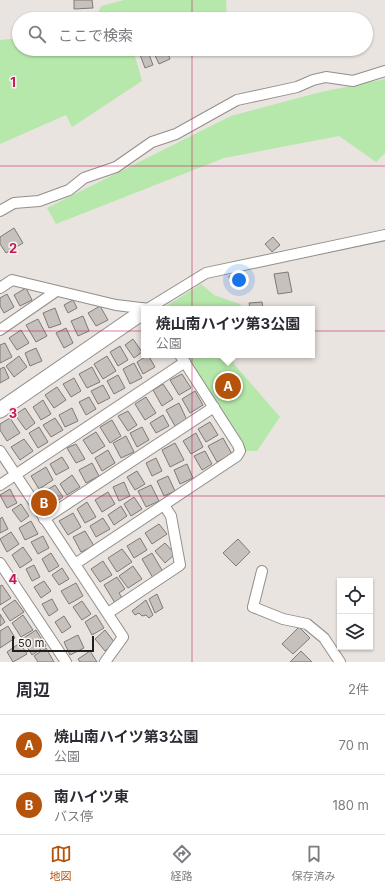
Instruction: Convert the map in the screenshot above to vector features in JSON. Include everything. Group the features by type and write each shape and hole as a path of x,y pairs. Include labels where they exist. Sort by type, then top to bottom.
{"street":[{"path":"0,211 14,203 39,201 69,190 84,178 116,167 152,142 176,134 237,100 297,87 313,80 326,77 353,81 385,71"},
{"path":"152,306 206,273 385,235"},
{"path":"0,288 12,280 55,292 116,305 141,308"},
{"path":"0,330 55,292"},
{"path":"0,410 141,313"},
{"path":"0,485 182,358 238,445 240,451 237,456 75,564"},
{"path":"44,519 214,407"},
{"path":"0,451 124,637 105,662"},
{"path":"108,613 180,564 171,516 164,505"},
{"path":"0,563 66,662"},
{"path":"262,571 254,607 283,620 307,624 324,638 340,662"}],"green space":[{"path":"124,0 226,0 227,12 98,12 101,6"},
{"path":"12,39 12,56 135,56 142,81 72,127 66,115 0,144 0,40"},
{"path":"385,79 385,153 376,162 339,136 224,158 56,224 47,208 231,116 321,92"},
{"path":"201,284 214,295 240,304 241,306 167,306"},
{"path":"188,358 233,358 234,364 280,417 257,451 240,451"}],"building":[{"path":"74,0 92,0 93,8 74,9"},
{"path":"140,56 150,56 153,65 145,68"},
{"path":"155,56 169,56 170,59 159,64"},
{"path":"14,228 23,243 6,253 0,244 0,237"},
{"path":"273,237 280,245 272,252 265,244"},
{"path":"288,272 292,292 278,294 274,274"},
{"path":"240,275 241,283 230,284 229,276"},
{"path":"26,288 32,300 20,306 14,295"},
{"path":"7,294 14,307 4,313 0,306 0,298"},
{"path":"73,300 77,308 68,313 64,305"},
{"path":"262,302 263,306 250,306 249,303"},
{"path":"100,306 108,320 96,326 88,313"},
{"path":"55,308 61,324 49,328 43,313"},
{"path":"83,316 89,331 78,336 71,321"},
{"path":"38,319 47,336 36,342 26,325"},
{"path":"66,328 73,343 64,348 56,333"},
{"path":"21,330 29,343 17,350 9,338"},
{"path":"133,339 141,353 134,358 125,345"},
{"path":"5,343 12,357 0,363 0,345"},
{"path":"120,346 128,360 118,366 110,352"},
{"path":"36,348 42,361 30,366 25,353"},
{"path":"19,356 27,367 14,377 6,366"},
{"path":"107,356 116,371 103,379 94,364"},
{"path":"143,358 150,358 155,367 143,374 137,362"},
{"path":"134,363 142,378 130,384 123,369"},
{"path":"4,367 9,378 0,383 0,369"},
{"path":"92,367 100,382 87,388 79,374"},
{"path":"182,374 191,388 179,395 170,380"},
{"path":"118,375 125,388 114,394 107,381"},
{"path":"74,378 81,391 71,397 63,384"},
{"path":"163,384 173,399 162,406 153,390"},
{"path":"103,385 110,398 98,404 91,391"},
{"path":"57,387 66,400 54,408 45,395"},
{"path":"195,391 203,405 190,413 182,399"},
{"path":"89,397 96,409 86,415 79,402"},
{"path":"146,397 156,413 145,420 135,404"},
{"path":"43,400 51,414 41,420 33,407"},
{"path":"179,403 187,420 175,426 166,410"},
{"path":"25,408 35,423 26,430 15,415"},
{"path":"72,408 78,421 65,427 59,415"},
{"path":"128,411 137,425 128,431 118,416"},
{"path":"163,415 169,426 156,433 150,423"},
{"path":"10,418 20,433 7,441 0,430 0,424"},
{"path":"55,418 63,430 51,437 43,425"},
{"path":"112,420 121,436 110,443 100,427"},
{"path":"210,422 218,435 206,442 198,429"},
{"path":"39,427 48,442 38,448 29,433"},
{"path":"142,427 149,440 137,447 130,433"},
{"path":"96,432 105,446 92,454 83,440"},
{"path":"196,433 203,447 191,454 183,441"},
{"path":"126,436 134,452 121,458 113,443"},
{"path":"223,438 232,454 217,462 208,446"},
{"path":"24,439 33,451 20,460 11,447"},
{"path":"175,443 184,460 170,467 162,450"},
{"path":"76,444 85,459 76,463 67,448"},
{"path":"108,450 115,463 102,471 95,458"},
{"path":"205,451 212,464 202,470 194,456"},
{"path":"62,457 69,468 56,475 50,464"},
{"path":"156,458 162,471 152,476 146,463"},
{"path":"92,463 99,476 86,483 79,470"},
{"path":"187,464 193,478 180,484 174,470"},
{"path":"46,467 53,480 39,489 31,476"},
{"path":"137,471 145,484 135,490 127,477"},
{"path":"72,475 80,487 67,495 60,484"},
{"path":"168,476 175,491 164,496 157,481"},
{"path":"124,482 130,496 119,501 113,487"},
{"path":"55,485 63,497 50,506 42,493"},
{"path":"151,485 159,501 146,507 138,491"},
{"path":"10,489 17,503 7,508 0,495"},
{"path":"108,492 115,504 102,512 95,500"},
{"path":"134,497 142,509 131,516 124,504"},
{"path":"87,502 96,517 85,523 77,509"},
{"path":"21,504 29,516 21,522 12,510"},
{"path":"121,506 127,516 114,525 108,515"},
{"path":"73,513 81,527 68,535 59,521"},
{"path":"2,517 8,529 0,533 0,519"},
{"path":"103,518 110,529 96,537 90,526"},
{"path":"31,521 38,534 25,540 19,528"},
{"path":"159,524 167,534 152,544 145,533"},
{"path":"85,531 94,546 81,552 73,537"},
{"path":"11,532 19,544 7,552 0,539"},
{"path":"43,536 49,548 38,554 31,542"},
{"path":"140,538 147,550 134,558 127,546"},
{"path":"238,539 250,552 236,566 223,553"},
{"path":"165,543 175,554 165,563 155,551"},
{"path":"23,547 32,560 20,568 12,555"},
{"path":"122,549 132,562 117,572 108,558"},
{"path":"51,553 59,566 49,572 42,559"},
{"path":"152,553 163,572 153,578 142,559"},
{"path":"103,561 112,575 100,582 91,569"},
{"path":"34,565 40,577 32,581 26,569"},
{"path":"133,566 142,579 128,588 119,576"},
{"path":"62,568 69,579 59,585 52,575"},
{"path":"117,577 125,589 119,593 122,598 115,603 104,585"},
{"path":"44,581 51,591 41,598 34,587"},
{"path":"76,583 83,596 69,604 61,591"},
{"path":"2,585 11,598 0,605 0,586"},
{"path":"157,594 163,608 155,613 149,599"},
{"path":"52,599 58,610 49,616 42,604"},
{"path":"15,600 24,612 10,621 2,609"},
{"path":"146,600 153,615 149,618 146,615 142,616 139,613 135,615 132,611"},
{"path":"82,601 91,614 82,620 73,607"},
{"path":"0,614 5,622 0,626"},
{"path":"23,615 33,630 21,637 12,623"},
{"path":"96,615 104,628 92,635 85,622"},
{"path":"64,616 71,627 62,633 55,622"},
{"path":"8,626 15,638 0,648 0,631"},
{"path":"299,627 310,638 293,654 282,644"},
{"path":"36,630 46,646 32,655 22,639"},
{"path":"105,630 115,643 105,651 95,639"},
{"path":"78,635 84,648 70,655 64,642"},
{"path":"20,643 27,654 13,662 7,652"},
{"path":"46,648 54,662 38,662 34,656"},
{"path":"90,651 97,662 80,662 78,659"},
{"path":"301,651 312,662 290,662"}],"place":[{"name":"焼山南ハイツ第3公園","path":"228,386"},
{"name":"南ハイツ東","path":"44,503"}]}
